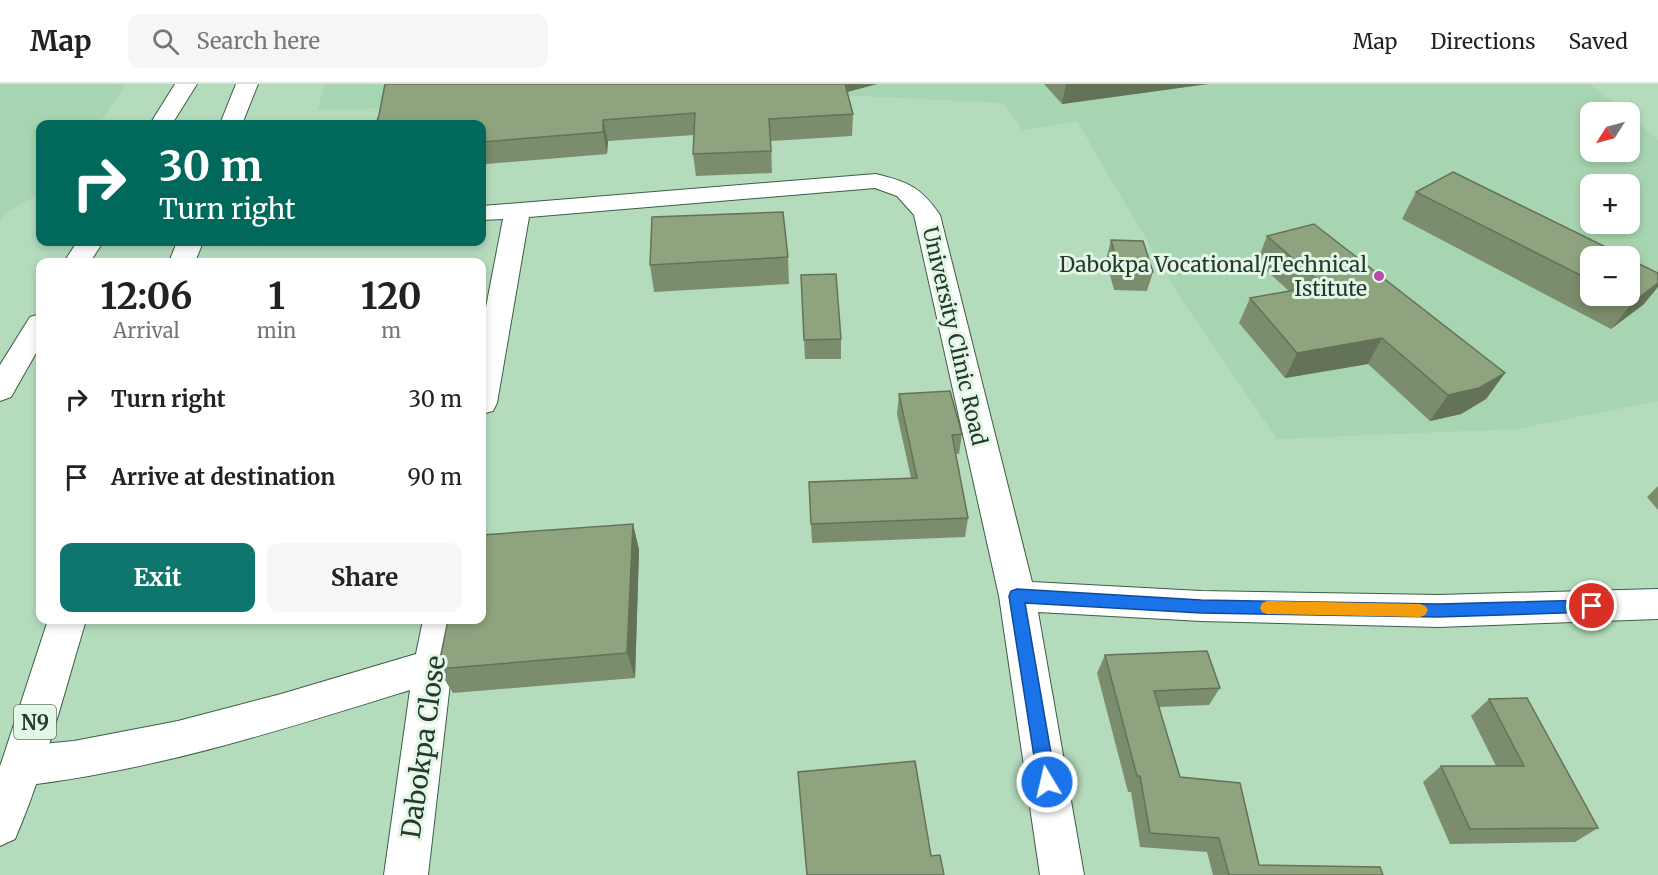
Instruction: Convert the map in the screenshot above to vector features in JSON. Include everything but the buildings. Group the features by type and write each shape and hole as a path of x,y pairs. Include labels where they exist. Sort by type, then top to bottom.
{"main road":[{"path":"164,120 186,84"},
{"path":"233,120 247,84"},
{"name":"University Clinic Road","path":"486,213 876,181 907,190 916,198 927,215 1017,596 1062,875"},
{"path":"486,381 517,212"},
{"path":"0,390 36,330"},
{"path":"1017,596 1201,606 1438,611 1658,604"},
{"name":"N9","path":"0,824 21,766 66,624"},
{"name":"Dabokpa Close","path":"406,875 433,666 441,624"},
{"path":"21,766 75,762 159,746 433,666"}],"shaded area":[{"path":"0,84 126,84 102,120 36,120 36,196 4,214 0,220"},
{"name":"Dabokpa Vocational/Technical Istitute","path":"324,84 1590,84 1612,102 1580,102 1580,162 1640,162 1640,125 1658,140 1658,401 1517,429 1277,439 1180,297 1077,121 1022,130 1003,103 839,95 317,110"}],"slow traffic":[{"path":"1267,608 1420,610"}],"place":[{"name":"Dabokpa Vocational/Technical Istitute","path":"1379,276"}],"route":[{"path":"1047,782 1017,596 1201,606 1438,611 1592,606"}]}
